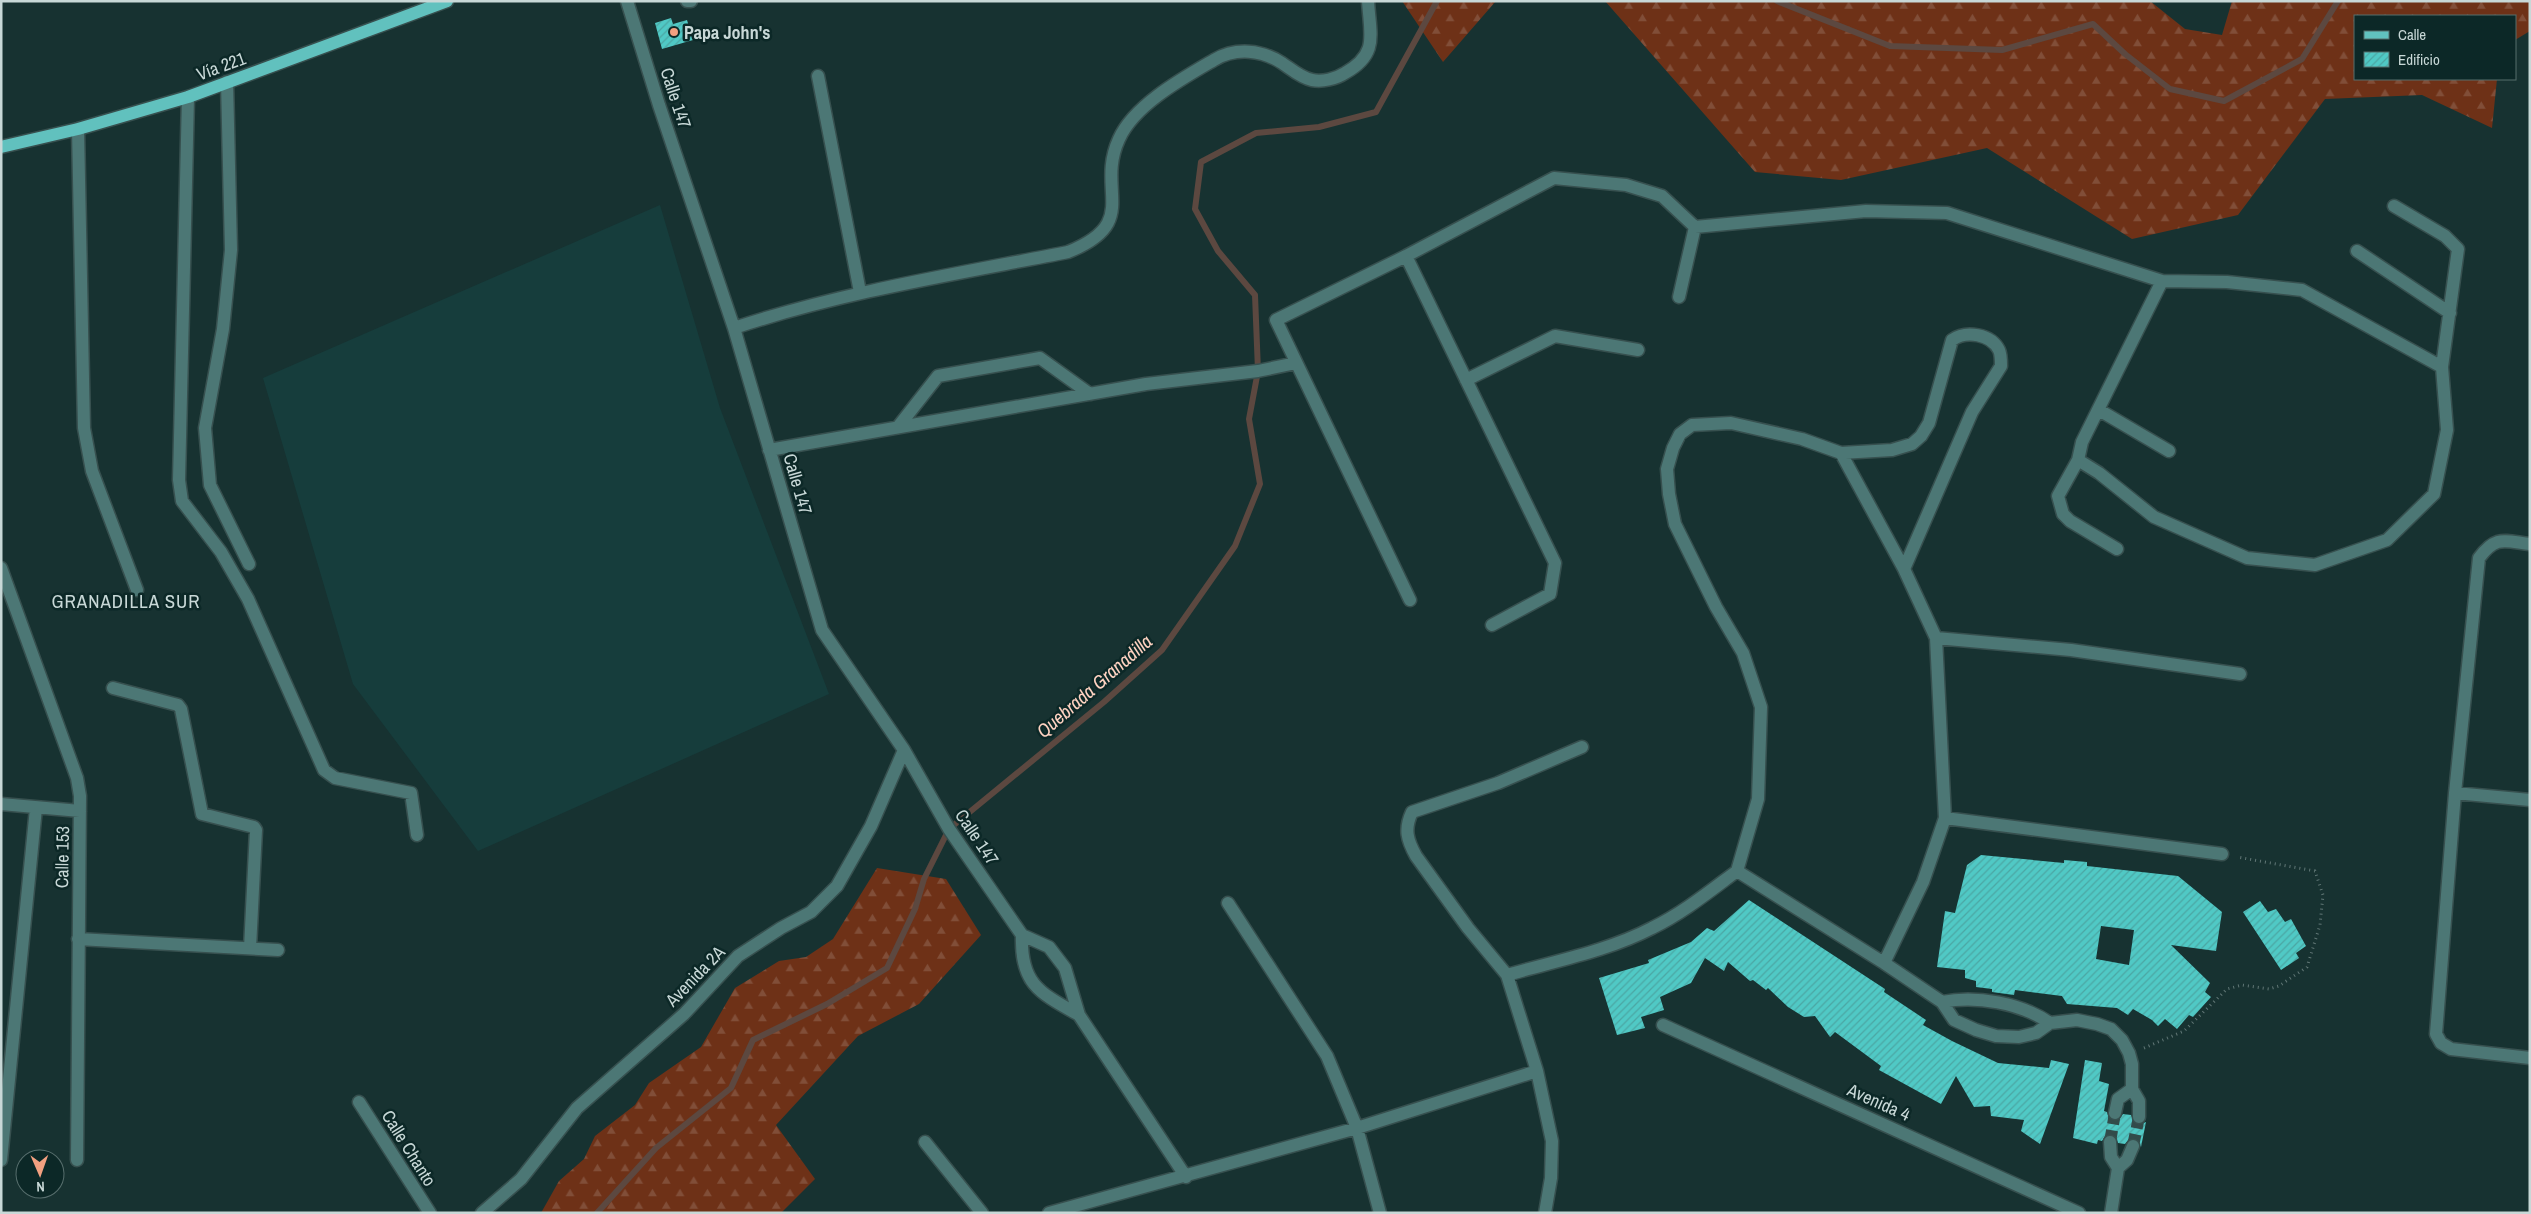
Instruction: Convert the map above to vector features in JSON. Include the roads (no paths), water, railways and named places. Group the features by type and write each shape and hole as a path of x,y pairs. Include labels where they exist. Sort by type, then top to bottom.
{"main road":[{"name":"Vía 221","path":"1,147 78,129 188,97 424,5 447,1"}],"street":[{"name":"Calle 147","path":"628,1 659,105 734,328 822,630 904,750 949,829 1022,935"},
{"path":"734,328 860,292 1068,252 1082,246 1094,238 1110,222 1113,206 1113,159 1119,139 1130,121 1150,102 1216,58 1235,52 1250,50 1265,55 1311,80 1326,80 1342,75 1360,65 1368,53 1370,38 1368,1"},
{"path":"818,76 860,292"},
{"path":"227,82 232,250 223,329 205,428 210,485 249,564"},
{"path":"188,97 180,470 182,501 221,552 239,582 324,770 335,778 411,794 417,835"},
{"path":"78,129 84,428 92,470 138,590"},
{"path":"1410,600 1276,320 1406,256 1554,178 1626,185 1662,196 1695,227 1866,211 1947,213 2162,281 2226,282 2302,290 2442,367"},
{"path":"2078,460 2099,473 2154,517 2247,558 2315,565 2387,540 2434,494 2446,430 2442,367 2458,249 2445,236 2394,206"},
{"path":"1679,297 1695,227"},
{"path":"2357,251 2450,313"},
{"path":"1406,256 1555,563 1550,594 1492,625"},
{"path":"2118,549 2070,521 2063,514 2058,496 2078,460 2082,442 2162,281"},
{"path":"1507,975 1610,945 1651,929 1687,908 1737,871 1758,800 1760,707 1743,653 1716,607 1675,524 1668,494 1667,469 1672,448 1680,434 1692,425 1731,423 1802,439 1841,453 1903,448 1921,436 1929,423 1952,340 1956,337 1981,335 1992,342 1999,350 2001,366 1999,373 1972,412 1904,569"},
{"path":"1466,380 1556,336 1638,350"},
{"path":"898,427 938,376 1040,358 1090,394"},
{"path":"769,450 1146,384 1258,371 1296,363"},
{"path":"2099,410 2169,451"},
{"path":"1841,453 1904,569 1936,638 1945,818 1923,882 1884,963"},
{"path":"2530,544 2502,541 2489,545 2479,558 2455,793 2436,1034 2441,1043 2451,1049 2530,1058"},
{"name":"Calle 153","path":"1,568 77,778 80,811 77,1160"},
{"path":"1936,638 2071,650 2240,674"},
{"path":"113,688 178,705 181,709 204,815 256,830 250,948"},
{"path":"1545,1213 1551,1178 1552,1141 1537,1071 1507,975 1468,928 1416,856 1406,832 1412,812 1498,783 1582,747"},
{"name":"Avenida 2A","path":"482,1213 522,1179 577,1108 684,1014 738,956 781,928 811,912 837,886 871,826 904,750"},
{"path":"2455,793 2530,800"},
{"path":"1,804 80,811"},
{"path":"1,1160 36,808"},
{"path":"1945,818 2222,854"},
{"path":"1737,871 1884,963 1942,1002 1954,1020 1976,1030 1996,1036 2019,1036 2036,1033 2050,1023 2077,1020 2111,1029 2122,1040 2130,1053 2132,1089 2139,1101 2139,1117"},
{"path":"1228,903 1327,1056 1357,1128 1380,1213"},
{"path":"1079,1015 1043,995 1026,971 1022,955 1022,935 1049,947 1065,968 1079,1015 1186,1177"},
{"path":"78,940 278,950"},
{"path":"1942,1002 1968,998 2037,1014 2050,1023"},
{"name":"Avenida 4","path":"1663,1025 2079,1213"},
{"path":"1050,1213 1186,1177 1357,1128 1537,1071"},
{"path":"2115,1113 2118,1100 2132,1089"},
{"name":"Calle Chanto","path":"359,1102 430,1213"},
{"path":"925,1142 982,1213"},
{"path":"2110,1142 2111,1157 2118,1168"},
{"path":"2111,1213 2118,1168 2127,1160 2133,1146"}],"waterway":[{"name":"Quebrada Granadilla","path":"597,1213 656,1148 731,1088 753,1040 827,1004 887,968 915,909 924,879 949,829 1104,702 1162,650 1235,546 1260,484 1249,419 1258,371 1255,295 1218,251 1195,209 1201,162 1256,133 1319,127 1376,112 1437,1"},
{"name":"Quebrada Granadilla","path":"1777,1 1890,46 2002,50 2093,24 2125,54 2170,89 2224,101 2302,59 2338,1"}],"tunnel":[{"path":"2110,1142 2115,1113"},
{"path":"2133,1146 2139,1117"}],"place":[{"name":"Papa John's","path":"674,32"}],"district":[{"name":"GRANADILLA SUR","path":"126,601"}]}
